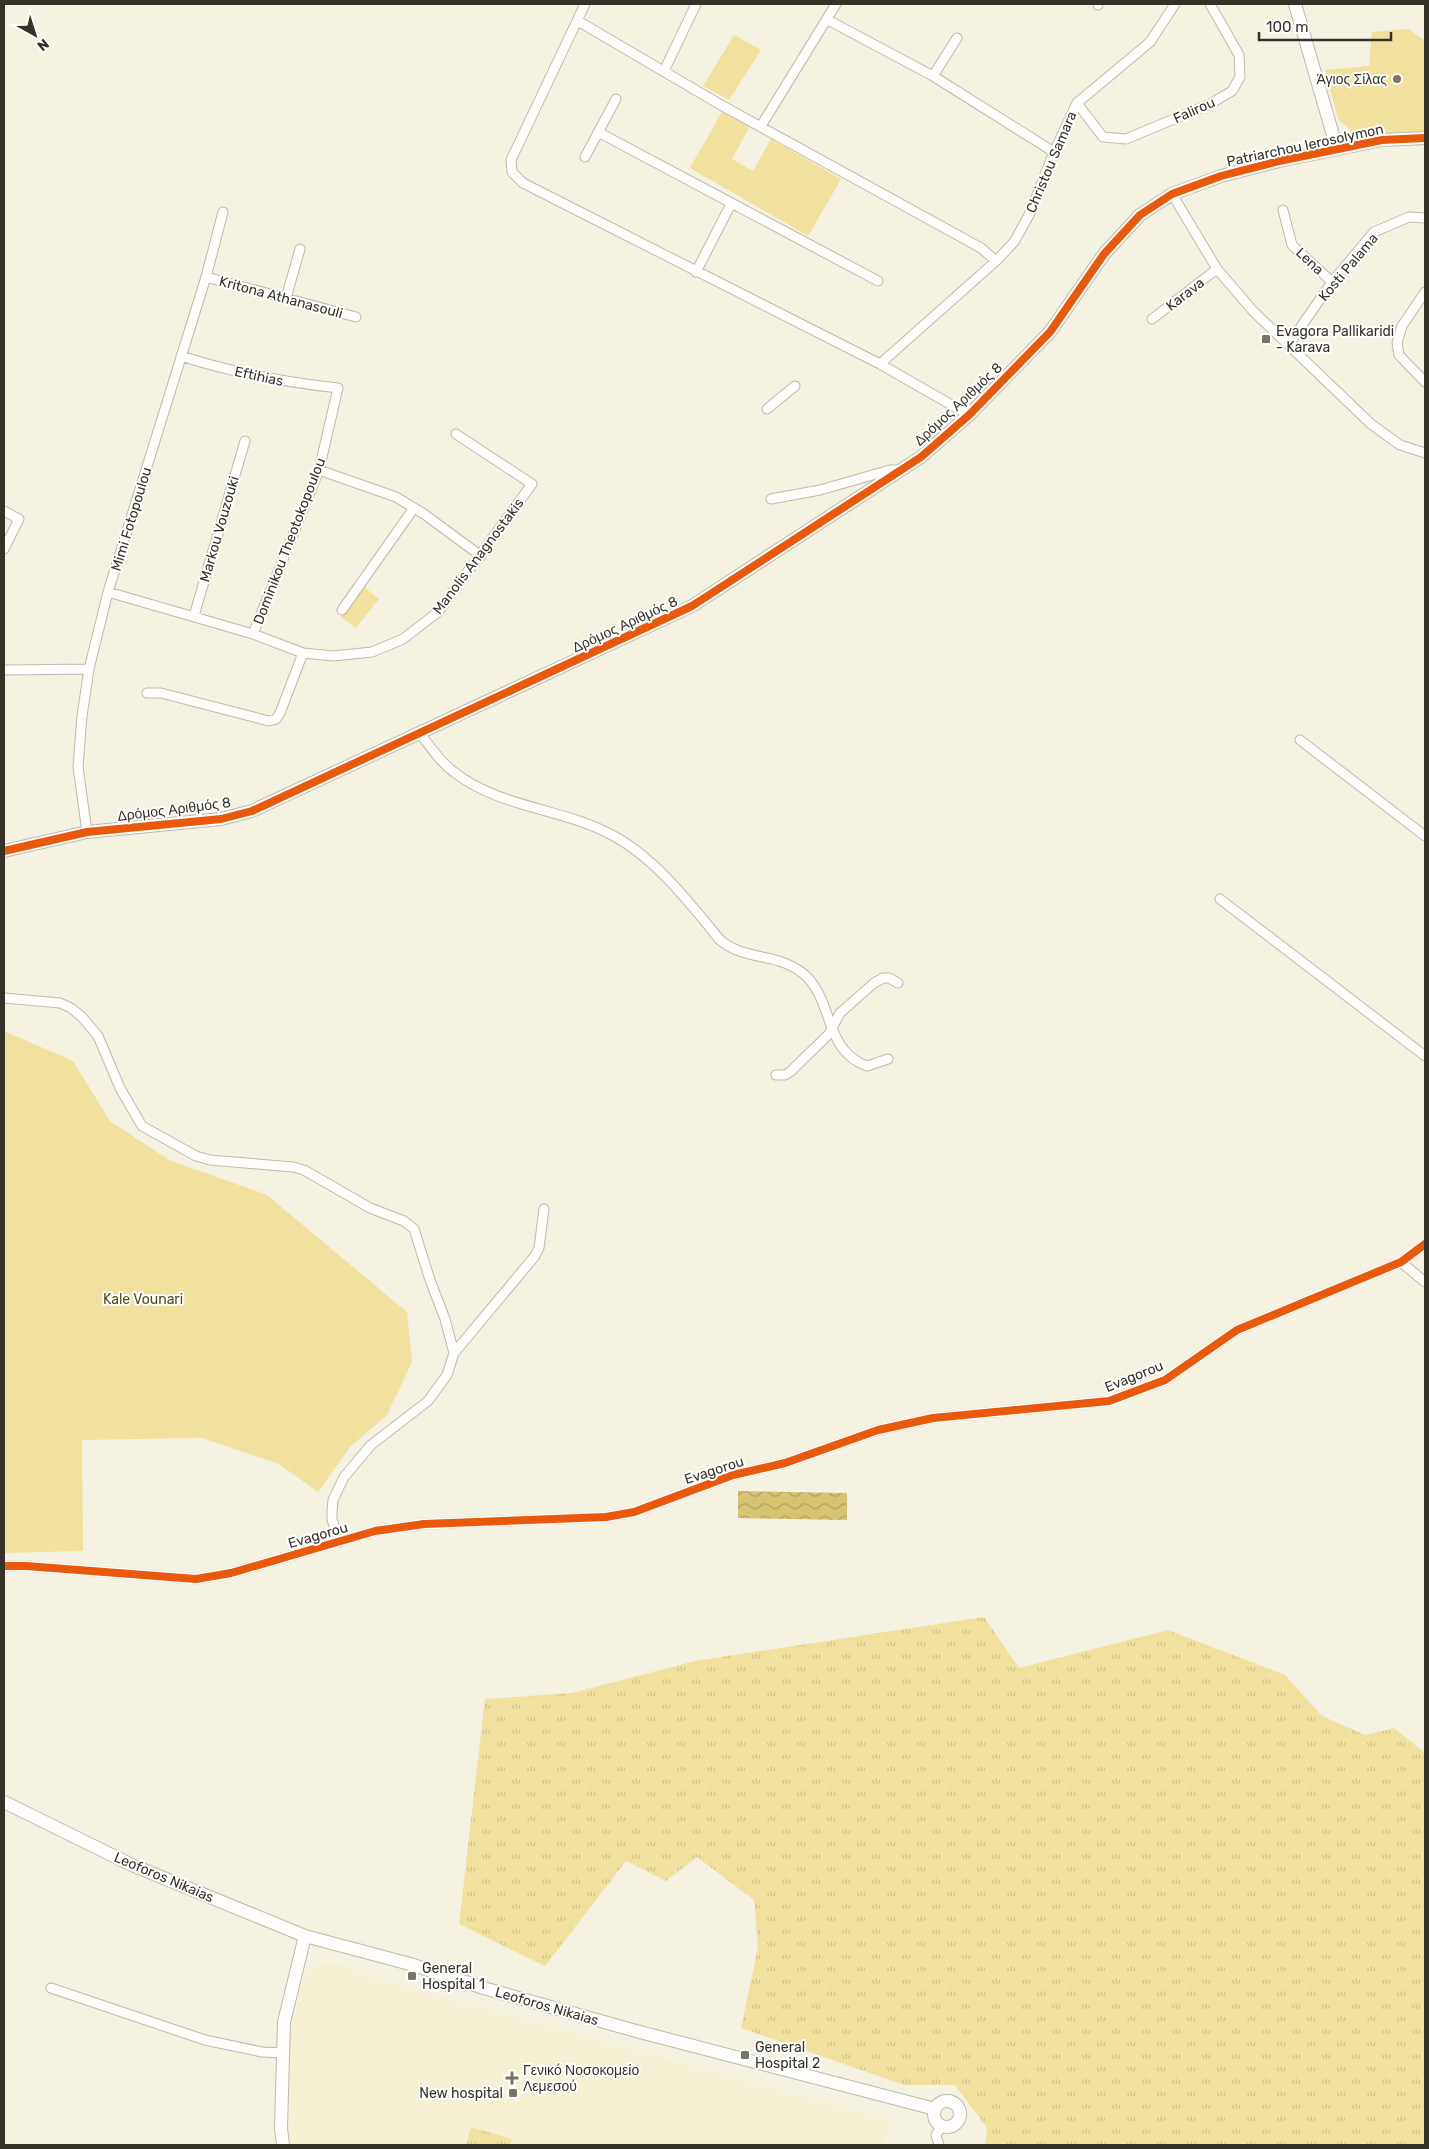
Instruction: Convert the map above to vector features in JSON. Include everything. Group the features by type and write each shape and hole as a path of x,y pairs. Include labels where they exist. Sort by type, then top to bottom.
{"street":[{"path":"585,4 512,160 512,172 523,183 880,364 969,415"},
{"path":"664,71 696,4"},
{"path":"761,126 828,20 836,4"},
{"name":"Christou Samara","path":"880,364 996,261 1014,242 1025,222 1077,103 1150,42 1175,4"},
{"name":"Falirou","path":"1077,103 1103,137 1126,138 1210,104 1232,91 1240,77 1239,55 1210,4"},
{"path":"1295,4 1337,149"},
{"path":"828,20 933,76 1054,152"},
{"path":"578,21 761,126 981,248 996,261"},
{"path":"933,76 957,38"},
{"path":"585,157 616,99"},
{"path":"598,132 878,281"},
{"name":"Patriarchou Ierosolymon","path":"1140,215 1172,194 1221,176 1279,161 1382,140 1425,138"},
{"path":"1172,194 1217,269 1253,311 1371,424 1400,445 1425,453"},
{"path":"696,272 731,204"},
{"name":"Lena","path":"1283,210 1292,244 1332,282"},
{"name":"Mimi Fotopoulou","path":"87,832 78,767 82,716 89,669 108,592 206,277 223,212"},
{"name":"Δρόμος Αριθμός 8","path":"4,851 87,832 220,819 252,810 692,606 920,457 969,415 1050,332 1104,254 1140,215"},
{"name":"Kosti Palama","path":"1289,344 1332,282 1374,232 1409,217 1425,218"},
{"path":"286,298 300,249"},
{"name":"Karava","path":"1152,319 1217,269"},
{"name":"Kritona Athanasouli","path":"206,277 356,317"},
{"path":"1425,292 1402,326 1397,343 1399,355 1425,382"},
{"name":"Eftihias","path":"181,356 212,366 275,381 338,388"},
{"path":"767,409 795,386"},
{"name":"Dominikou Theotokopoulou","path":"253,634 319,470 338,388"},
{"name":"Manolis Anagnostakis","path":"108,592 253,634 303,653 333,656 372,652 404,639 438,612 481,556 532,484 456,434"},
{"name":"Markou Vouzouki","path":"194,616 245,441"},
{"path":"319,470 396,497 481,556"},
{"path":"771,499 820,490 890,470 900,470"},
{"path":"342,610 414,508"},
{"path":"4,511 19,519 4,549"},
{"path":"147,693 161,693 269,720 276,719 303,653"},
{"path":"4,670 89,669"},
{"path":"418,732 446,765 466,781 494,795 594,826 627,844 668,879 729,948 747,954 779,960 805,975 825,1003 836,1041 860,1064 867,1066 888,1059"},
{"path":"1300,740 1425,836"},
{"path":"1220,899 1425,1056"},
{"path":"776,1075 785,1075 790,1072 832,1030 840,1013 874,983 883,978 889,978 898,983"},
{"path":"4,998 60,1003 71,1008 91,1026 98,1036 120,1088 142,1126 196,1156 210,1160 293,1167 304,1170 370,1208 410,1224 416,1233 430,1280 445,1318 454,1353"},
{"path":"340,1542 332,1520 332,1512 333,1500 344,1477 371,1445 428,1400 447,1375 454,1353 535,1256 539,1248 544,1209"},
{"name":"Evagorou","path":"4,1566 196,1579 231,1573 375,1531 424,1524 606,1517 634,1512 733,1475 785,1462 878,1430 933,1418 1109,1401 1165,1380 1236,1330 1401,1262 1425,1244"},
{"path":"1401,1262 1425,1282"},
{"name":"Leoforos Nikaias","path":"4,1802 132,1865 305,1936 410,1964 488,1989 636,2031 935,2109"},
{"path":"283,2145 281,2128 284,2022 305,1936"},
{"path":"51,1988 205,2040 262,2052 283,2053"},
{"path":"949,2101 959,2109 960,2117 950,2127 942,2126 934,2117 935,2109 941,2103 949,2101"},
{"path":"939,2145 936,2135 942,2126"}],"shaded area":[{"name":"Γενικό Νοσοκομείο Λεμεσού","path":"316,1964 341,1964 361,1975 892,2122 882,2145 292,2145 289,2034 305,1980"}],"green space":[{"path":"1409,29 1425,41 1425,131 1356,135 1338,119 1325,70 1369,66 1372,32"},
{"path":"734,35 761,50 729,100 703,86"},
{"path":"723,110 750,126 732,159 753,171 771,139 841,179 808,236 690,168"},
{"path":"364,587 379,599 356,628 341,617"},
{"name":"Kale Vounari","path":"4,1031 73,1061 110,1121 169,1160 267,1195 407,1312 412,1362 387,1415 350,1447 318,1492 279,1464 202,1438 82,1440 83,1551 4,1553"},
{"path":"984,1617 1019,1668 1168,1630 1285,1675 1322,1716 1365,1735 1394,1728 1425,1753 1425,2145 985,2145 987,2128 955,2085 904,2085 741,2028 758,1947 754,1900 697,1857 666,1881 626,1861 545,1966 459,1924 485,1699 572,1693 695,1661"},
{"path":"471,2127 512,2139 510,2145 466,2145"}],"water":[{"path":"738,1491 847,1493 847,1520 738,1518"}],"cycle path":[{"path":"4,851 87,832 221,819 252,811 692,606 921,457 969,415 1050,332 1104,254 1140,215 1172,194 1221,176 1279,161 1382,140 1425,138"},
{"path":"4,1566 196,1579 231,1573 375,1531 424,1524 606,1517 634,1512 733,1475 785,1463 878,1430 933,1418 1109,1401 1165,1380 1237,1330 1401,1262 1425,1244"}],"place":[{"name":"Άγιος Σίλας","path":"1397,79"},
{"name":"Evagora Pallikaridi - Karava","path":"1266,339"},
{"name":"General Hospital 1","path":"412,1976"},
{"name":"General Hospital 2","path":"745,2055"},
{"name":"Γενικό Νοσοκομείο Λεμεσού","path":"512,2078"},
{"name":"New hospital","path":"513,2093"}]}
